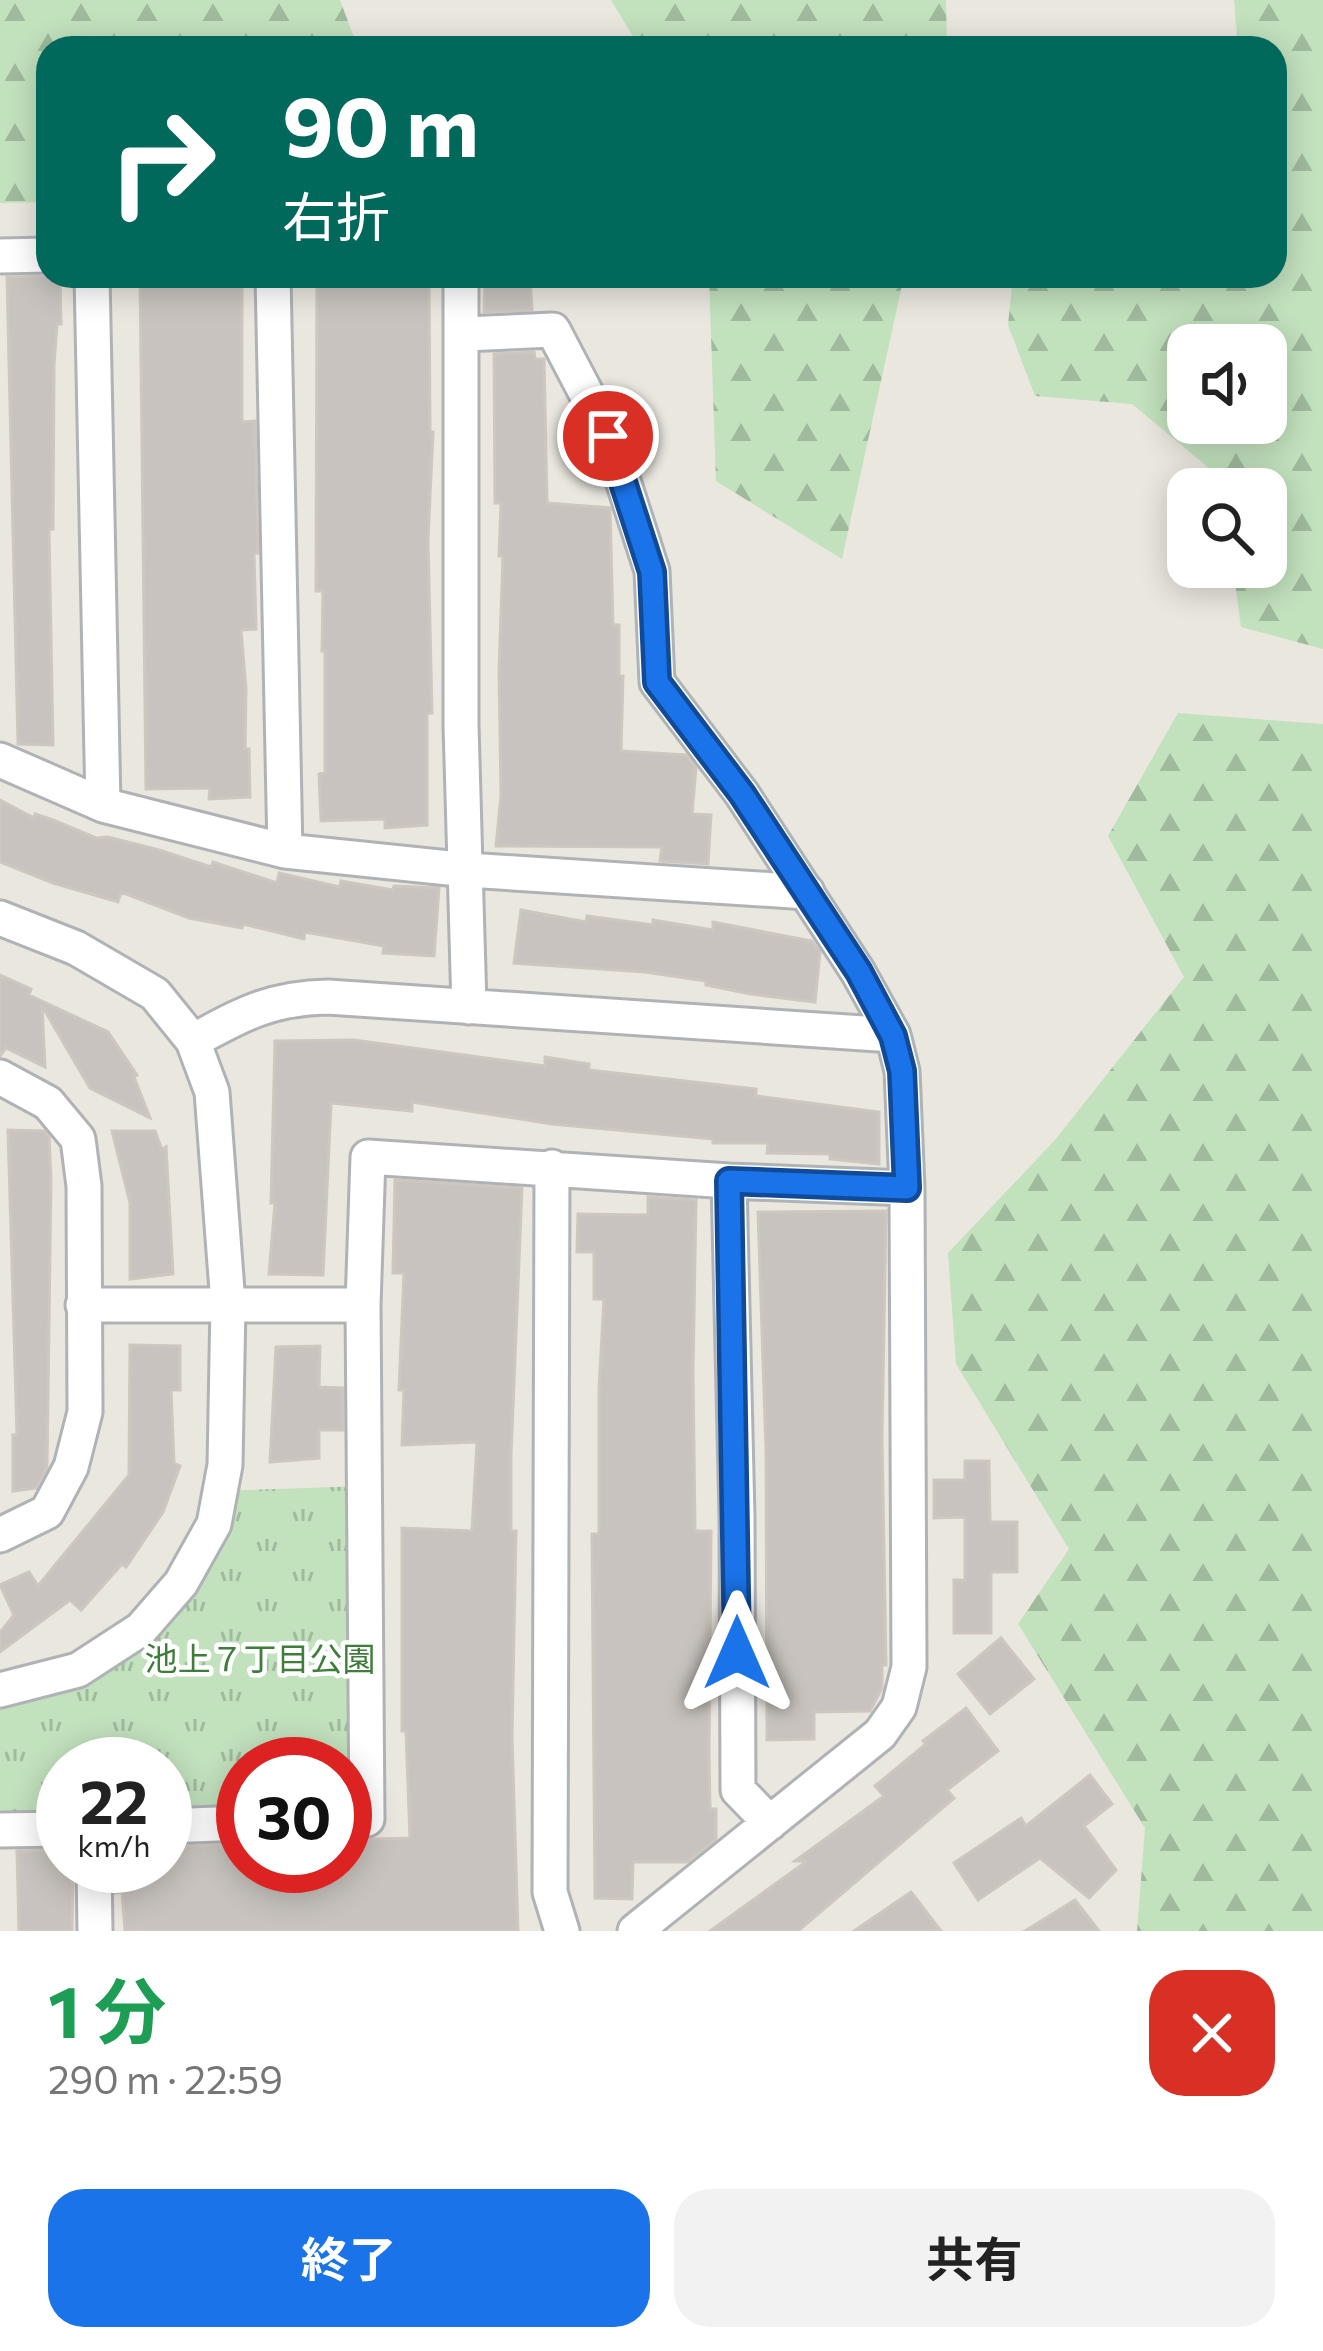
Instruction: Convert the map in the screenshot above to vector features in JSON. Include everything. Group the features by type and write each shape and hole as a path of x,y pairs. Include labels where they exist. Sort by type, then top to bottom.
{"street":[{"path":"0,256 36,255"},
{"path":"92,288 103,805"},
{"path":"273,288 286,851"},
{"path":"462,288 461,725 469,1006"},
{"path":"464,334 554,330 608,436 652,572 657,682 742,794 859,972 893,1036 902,1071 907,1188 909,1667 899,1707 880,1734 635,1931"},
{"path":"0,760 103,805 286,851 467,870 807,892"},
{"path":"0,918 76,948 155,994 194,1041 212,1092 228,1304 225,1465 214,1524 181,1583 141,1630 78,1670 0,1690"},
{"path":"194,1041 240,1015 289,997 893,1036"},
{"path":"0,1077 48,1102 78,1139 84,1186 85,1412 71,1467 47,1512 0,1535"},
{"path":"367,1737 363,1306 368,1157 907,1188"},
{"path":"552,1167 550,1892 562,1931"},
{"path":"729,1181 738,1790 770,1823"},
{"path":"83,1305 363,1306"},
{"path":"0,1830 36,1829"},
{"path":"94,1893 95,1931"}],"green space":[{"path":"0,0 340,0 354,36 36,36 36,202 0,203"},
{"path":"611,0 946,0 947,36 633,36"},
{"path":"1234,0 1323,0 1323,649 1241,627 1236,588 1287,588 1287,468 1209,468 1180,444 1287,444 1287,324 1167,324 1167,433 1132,404 1035,396 1008,325 1012,288 1287,288 1287,36 1237,36"},
{"path":"709,288 901,288 842,559 716,481"},
{"path":"1178,713 1323,724 1323,1931 1137,1931 1145,1828 1018,1624 1069,1549 956,1364 948,1253 1055,1140 1184,977 1108,836"},
{"name":"池上７丁目公園","path":"364,1486 366,1737 216,1737 216,1824 192,1825 192,1737 36,1737 36,1829 0,1830 0,1690 141,1629 220,1491"}],"building":[{"path":"36,276 36,288 60,288 61,324 57,324 54,365 53,529 49,530 53,745 18,744 7,277"},
{"path":"140,288 242,288 242,422 255,421 258,553 254,553 256,629 241,630 250,797 209,799 210,788 146,789"},
{"path":"317,288 429,288 432,713 427,713 427,825 385,828 385,819 321,821 325,651 323,591 316,591"},
{"path":"485,288 531,288 532,310 484,312"},
{"path":"534,352 535,359 544,359 547,503 610,508 613,625 619,625 619,676 623,676 621,751 686,755 696,768 692,814 711,815 708,864 660,861 662,847 496,846 501,795 503,556 499,556 501,503 495,503 494,354"},
{"path":"0,800 34,818 35,814 96,838 108,837 211,867 213,862 277,883 279,873 340,887 341,881 393,890 394,886 439,888 434,956 383,953 384,946 305,932 304,939 243,924 242,928 189,918 121,892 118,902 53,883 0,862"},
{"path":"521,910 586,922 587,916 653,925 653,920 713,930 713,922 812,941 820,952 815,1002 645,972 514,963"},
{"path":"0,975 31,989 29,995 108,1032 137,1075 150,1118 90,1088 42,1006 45,1067 6,1048 0,1056"},
{"path":"354,1040 545,1066 545,1057 589,1064 589,1070 756,1089 756,1096 879,1112 879,1164 830,1159 830,1154 767,1153 768,1143 713,1143 713,1139 552,1124 412,1102 412,1111 331,1103 323,1275 269,1274 275,1203 271,1203 275,1041"},
{"path":"8,1130 44,1131 49,1137 51,1179 47,1467 36,1488 13,1491 13,1435 17,1435"},
{"path":"112,1131 155,1131 162,1150 166,1147 173,1274 130,1279 130,1203"},
{"path":"395,1180 522,1188 511,1455 511,1531 516,1531 512,1737 518,1931 125,1931 122,1893 192,1893 192,1846 216,1845 216,1893 372,1893 372,1839 410,1838 406,1731 402,1731 402,1528 472,1531 477,1442 402,1445 404,1390 399,1390 404,1273 393,1273"},
{"path":"648,1197 696,1200 695,1531 711,1531 709,1752 716,1839 687,1862 633,1862 632,1899 595,1898 592,1534 599,1534 604,1299 594,1299 594,1252 577,1252 578,1214 648,1215"},
{"path":"886,1211 882,1437 886,1665 882,1665 882,1688 870,1711 814,1712 814,1739 767,1740 766,1450 758,1212"},
{"path":"130,1345 180,1346 180,1390 171,1390 174,1463 180,1466 163,1512 126,1567 122,1564 81,1610 70,1600 0,1652 0,1632 14,1615 0,1585 29,1572 38,1586 129,1475"},
{"path":"320,1346 319,1387 343,1388 343,1430 319,1430 319,1458 270,1462 276,1347"},
{"path":"965,1461 989,1461 990,1522 1017,1522 1017,1572 991,1572 991,1633 954,1633 954,1580 965,1580 965,1517 934,1518 934,1480 965,1480"},
{"path":"1001,1638 1034,1679 990,1714 958,1674"},
{"path":"966,1708 998,1751 947,1790 954,1798 798,1931 710,1931 807,1861 795,1861 884,1796 875,1786"},
{"path":"1090,1775 1112,1804 1084,1826 1116,1870 1089,1898 1040,1858 978,1900 954,1863 1021,1818 1026,1826"},
{"path":"17,1851 36,1851 36,1893 73,1893 72,1931 19,1931"},
{"path":"911,1892 941,1931 854,1931"},
{"path":"1075,1900 1099,1931 1025,1931"}],"route":[{"path":"608,436 652,572 657,682 742,794 859,972 893,1036 902,1071 907,1188 729,1181 737,1653"}]}
